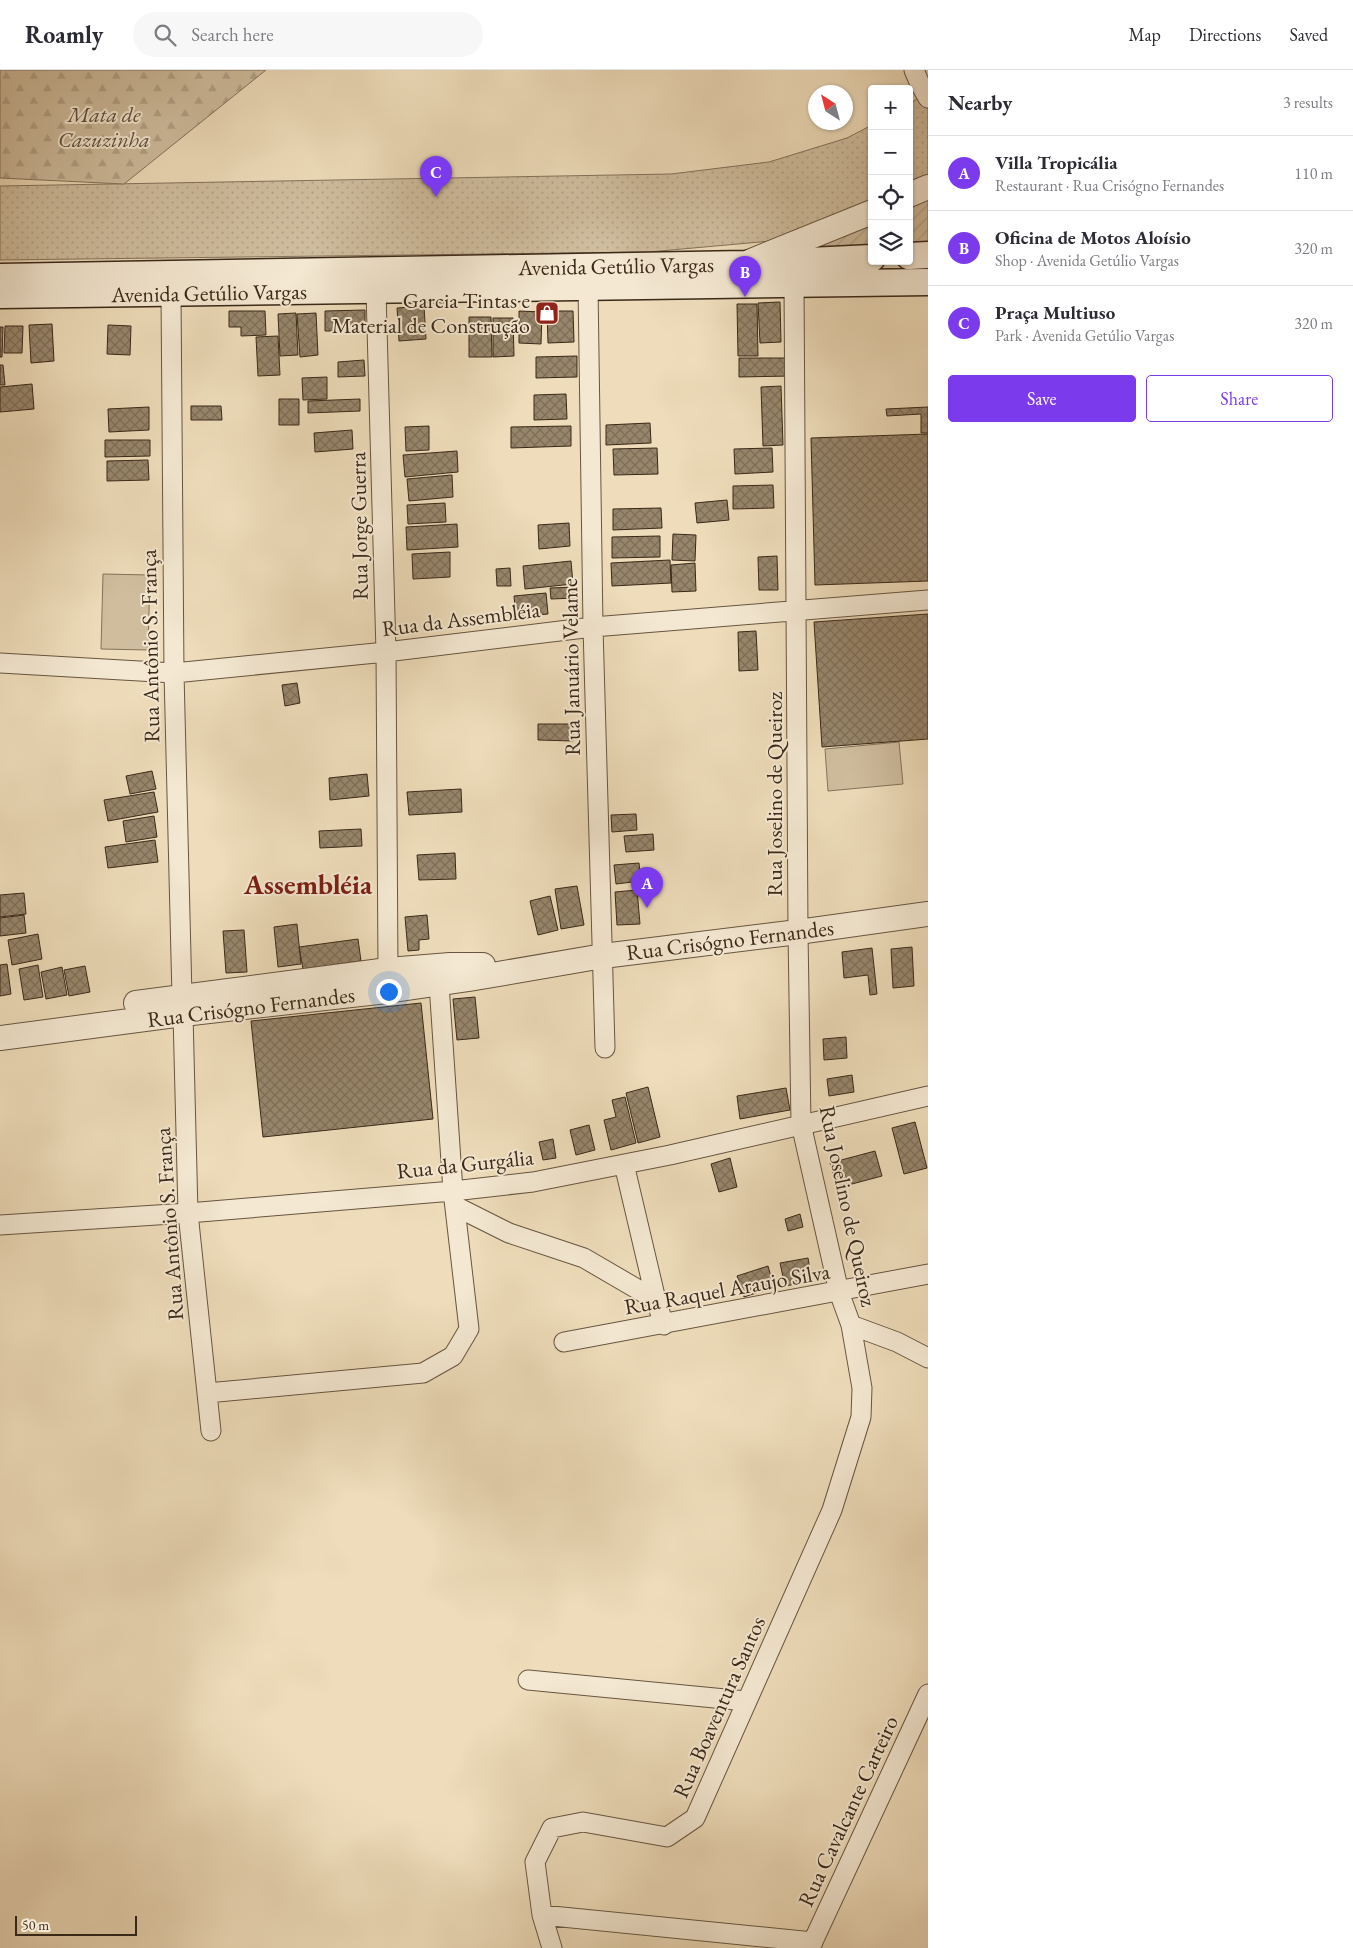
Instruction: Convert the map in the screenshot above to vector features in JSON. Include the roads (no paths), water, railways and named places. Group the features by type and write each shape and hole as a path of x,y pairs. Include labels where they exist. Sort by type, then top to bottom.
{"main road":[{"path":"913,256 928,255"},
{"name":"Avenida Getúlio Vargas","path":"0,277 745,264 868,258"},
{"name":"Avenida Getúlio Vargas","path":"0,295 928,282"}],"street":[{"path":"914,70 928,98"},
{"path":"913,193 928,187"},
{"path":"745,264 868,214"},
{"name":"Rua Joselino de Queiroz","path":"794,283 801,1124 839,1292 851,1325 862,1388 861,1417"},
{"name":"Rua Januário Velame","path":"588,286 593,627 605,1048"},
{"name":"Rua Jorge Guerra","path":"376,291 386,652 388,970"},
{"name":"Rua Antônio S. França","path":"171,294 174,673 188,1213 211,1431"},
{"name":"Rua da Assembléia","path":"0,663 174,673 386,652 593,627 928,600"},
{"name":"Rua Crisógno Fernandes","path":"0,1023 182,1005 439,984 603,956 928,914"},
{"name":"Rua Crisógno Fernandes","path":"0,1038 388,970 476,964 532,968"},
{"path":"207,1393 423,1372 453,1356 469,1329 454,1199 439,984"},
{"name":"Rua da Gurgália","path":"0,1225 454,1199 670,1155 928,1096"},
{"path":"624,1164 656,1300 664,1325"},
{"path":"454,1199 509,1233 584,1258 656,1300"},
{"name":"Rua Raquel Araujo Silva","path":"564,1342 664,1325 928,1274"},
{"path":"851,1325 897,1342 928,1358"},
{"name":"Rua Boaventura Santos","path":"542,1915 535,1862 552,1828 583,1822 667,1836 695,1818 832,1510 861,1417"},
{"path":"528,1680 746,1701"},
{"name":"Rua Cavalcante Carteiro","path":"812,1945 928,1694"},
{"path":"552,1948 542,1915 812,1945"}],"place":[{"name":"Praça Multiuso","path":"436,197"},
{"name":"Oficina de Motos Aloísio","path":"745,297"},
{"name":"Garcia Tintas e Material de Construção","path":"547,313"},
{"name":"Villa Tropicália","path":"647,908"}],"district":[{"name":"Assembléia","path":"308,884"}],"park label":[{"name":"Mata de Cazuzinha","path":"104,126"}]}
